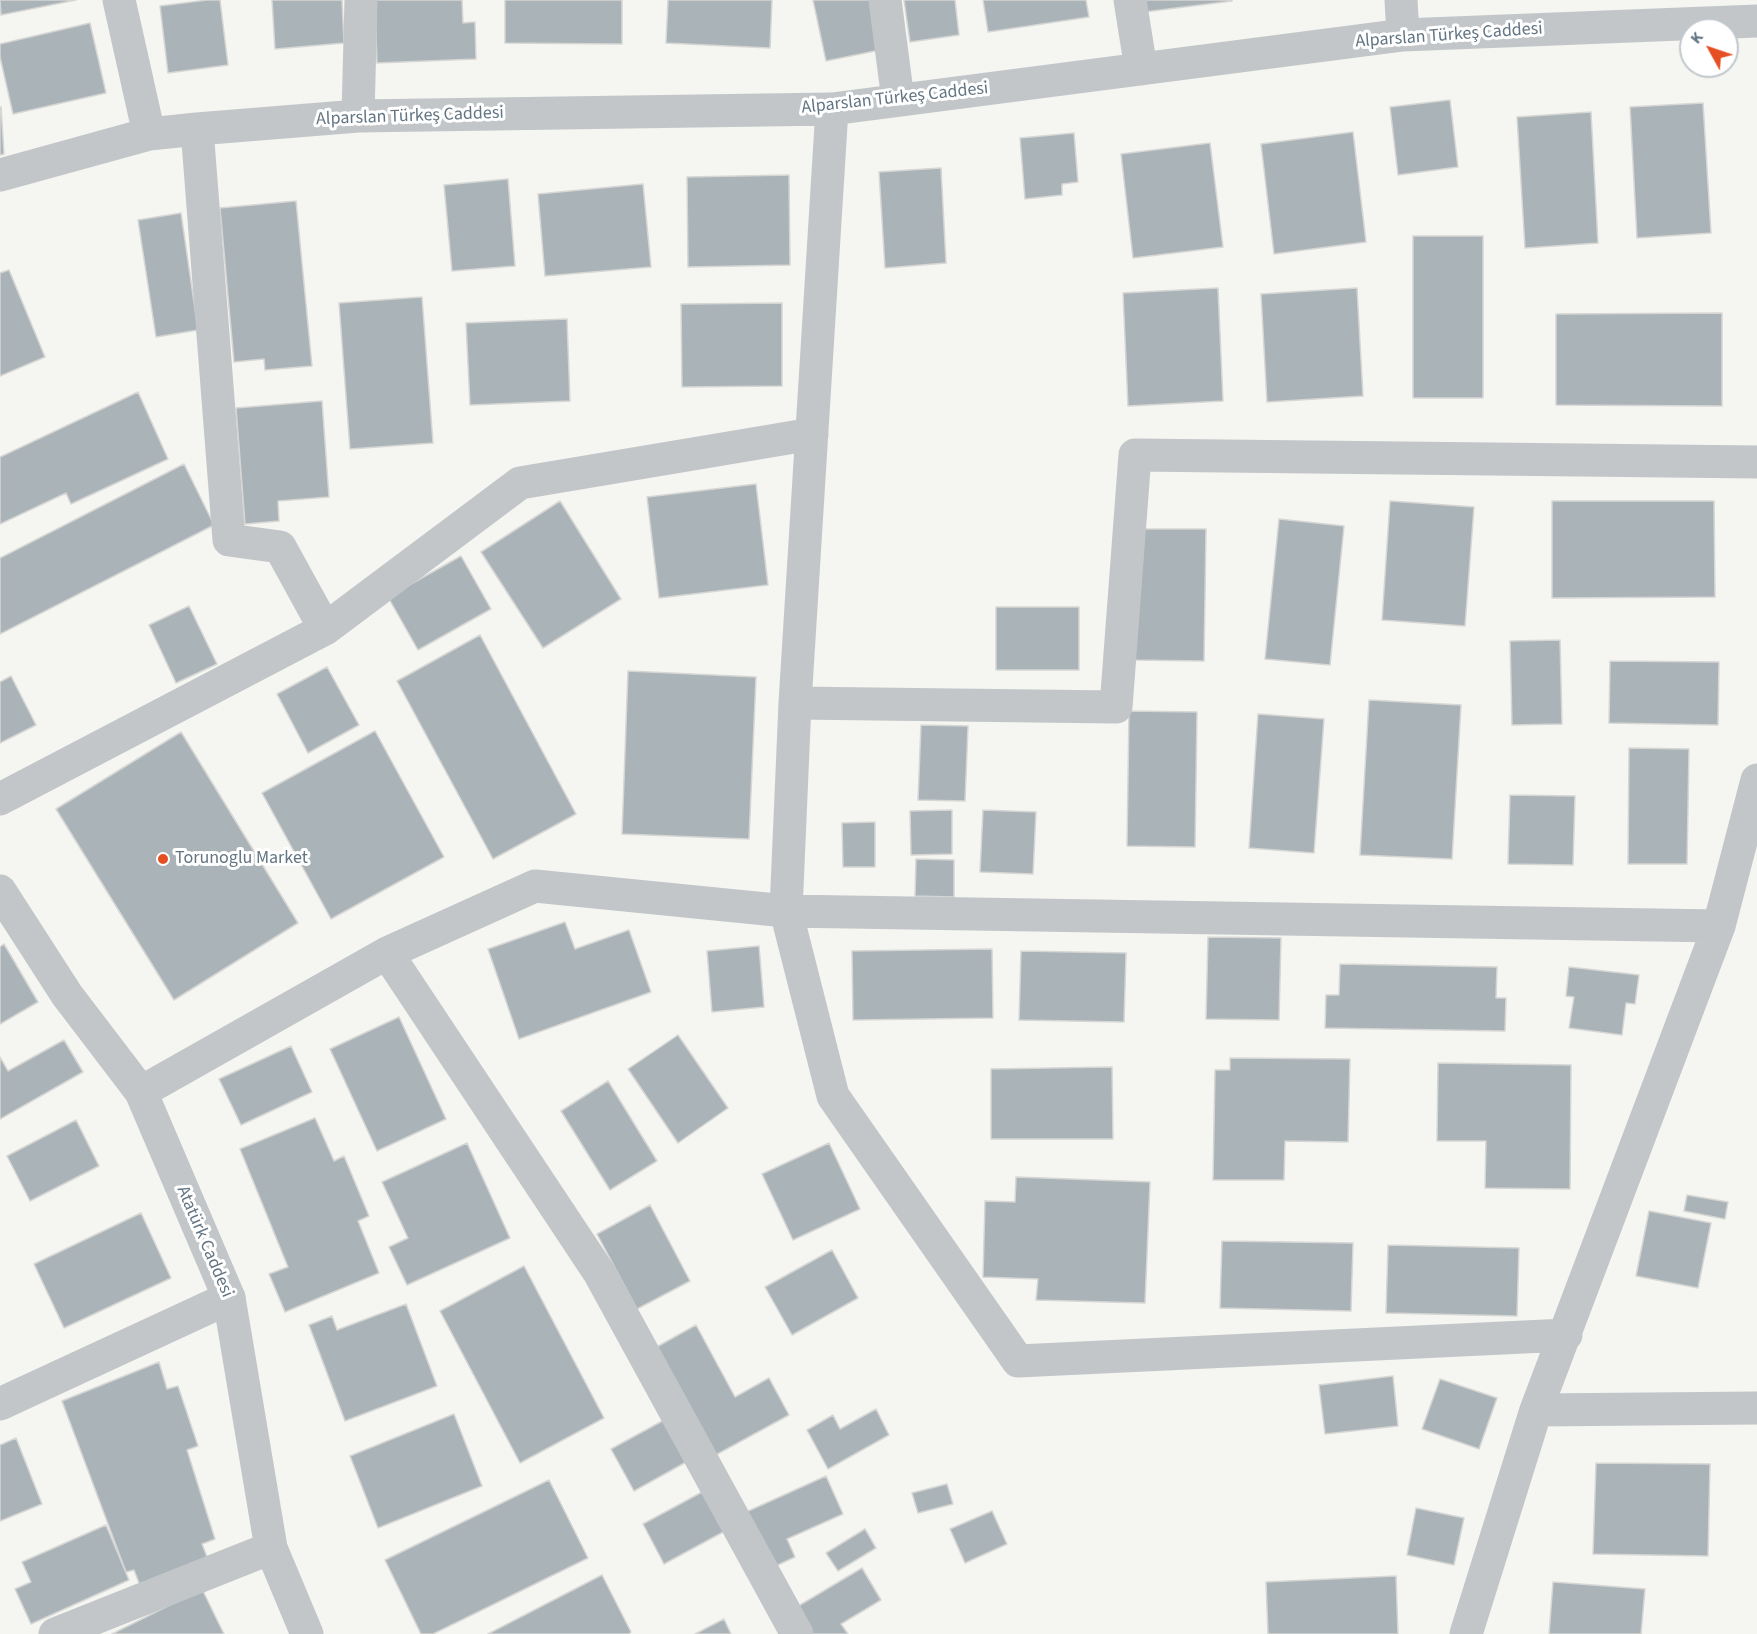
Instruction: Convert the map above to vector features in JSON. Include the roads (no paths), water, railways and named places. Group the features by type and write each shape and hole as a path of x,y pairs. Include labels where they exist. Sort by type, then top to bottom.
{"street":[{"path":"119,0 148,134"},
{"path":"358,116 362,0"},
{"path":"885,0 898,100"},
{"path":"1130,0 1141,69"},
{"path":"1401,0 1403,35"},
{"name":"Alparslan Türkeş Caddesi","path":"0,175 148,134 197,129 358,116 832,109 1403,35 1757,21"},
{"path":"832,109 795,703 786,911 833,1096 1018,1361 1566,1335"},
{"path":"197,129 229,540 280,547 325,629"},
{"path":"0,799 325,629 520,483 812,434"},
{"path":"795,703 1116,707 1135,455 1757,462"},
{"path":"1466,1634 1536,1410 1719,926 1757,780"},
{"path":"141,1092 387,953 535,886 786,911 1719,926"},
{"name":"Atatürk Caddesi","path":"0,891 67,995 141,1092 229,1298 271,1548 307,1634"},
{"path":"387,953 600,1274 797,1634"},
{"path":"0,1404 229,1298"},
{"path":"1536,1410 1757,1408"},
{"path":"55,1634 271,1548"}],"place":[{"name":"Torunoglu Market","path":"163,859"}]}
